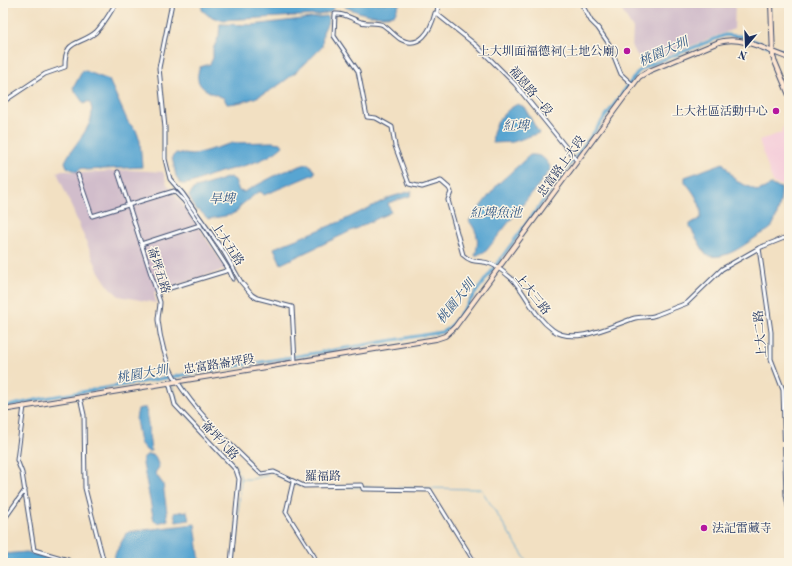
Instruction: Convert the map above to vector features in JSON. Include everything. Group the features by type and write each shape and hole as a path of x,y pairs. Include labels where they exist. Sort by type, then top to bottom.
{"street":[{"path":"3,102 45,74 65,67 65,56 71,44 94,34 100,28 116,3"},
{"name":"上大五路","path":"172,3 163,43 159,75 165,128 165,159 170,179 224,252 241,282 252,295 257,298 292,308 295,361"},
{"path":"437,14 438,3"},
{"path":"581,3 591,21 609,44 621,74 632,84"},
{"path":"771,3 772,50 775,64 789,95"},
{"name":"上大三路","path":"437,14 435,13 428,32 419,41 409,42 399,38 382,25 362,22 340,14 335,14 334,36 358,70 367,117 376,118 392,127 395,146 409,184 413,187 422,187 441,181 444,182 451,192 448,200 463,255 469,260 492,264 512,279 534,313 560,334 577,335 592,332 636,317 657,315 687,303 722,269 759,248 789,236"},
{"name":"福恩路一段","path":"437,14 477,46 515,84 576,160"},
{"name":"忠富路上大段","path":"295,361 436,339 445,336 455,327 576,160 632,84 639,77 649,71 724,40 738,40 772,50 789,58"},
{"name":"崙坪五路","path":"118,172 160,302 158,319 165,354 176,379"},
{"path":"78,175 92,216 173,190 177,193 200,226 229,270 233,279"},
{"path":"177,193 178,188"},
{"path":"141,244 200,226"},
{"name":"上大二路","path":"759,248 771,332 771,359 782,390 786,496 789,511"},
{"path":"157,292 229,270"},
{"name":"忠富路崙坪段","path":"3,410 169,382 176,379 295,361"},
{"name":"羅福路","path":"176,379 209,421 261,474 274,472 304,486 430,490 475,563"},
{"name":"崙坪八路","path":"169,382 175,405 236,470 239,479 231,563"},
{"path":"80,397 84,415 84,488 104,563"},
{"path":"24,406 17,460 20,465 25,490 34,550 68,560 69,563"},
{"path":"293,482 286,512 314,556 315,559 312,563"},
{"path":"3,520 25,490"}],"shaded area":[{"path":"606,3 735,3 734,29 644,64 632,48 633,29 619,6"},
{"path":"789,125 789,184 784,186 773,183 759,140 781,133 783,127"},
{"path":"62,170 82,173 130,170 163,172 167,184 190,214 226,269 154,292 156,303 119,296 109,287 98,270 57,172"}],"water":[{"path":"202,3 339,3 330,12 319,15 221,20 209,16 202,10"},
{"path":"346,3 400,3 394,15 381,16 369,15 345,7"},
{"path":"327,16 329,20 323,32 322,47 291,76 267,92 241,102 227,104 224,98 208,91 200,84 198,74 200,67 210,64 213,58 213,49 219,36 220,24 253,25"},
{"path":"83,70 109,80 128,122 136,130 140,141 142,167 86,170 82,168 77,172 67,167 65,162 89,125 91,117 92,109 89,101 84,104 73,88"},
{"name":"紅埤","path":"518,104 524,107 539,133 513,142 493,143 494,131 499,120 508,110"},
{"path":"233,143 281,143 283,146 268,157 250,164 185,184 181,184 176,176 172,157 176,153 192,155"},
{"name":"紅埤魚池","path":"530,155 544,158 551,169 486,251 475,256 477,238 475,230 469,221 498,184"},
{"path":"723,163 736,181 758,191 771,185 781,188 781,198 777,214 771,228 733,252 720,256 706,255 690,227 690,224 701,218 701,213 697,198 685,182 685,177"},
{"name":"旱埤","path":"309,164 315,172 314,174 264,195 261,192 258,192 240,206 238,211 230,215 208,219 199,210 196,210 189,196 193,189 230,177 235,180 239,191 244,192 280,173"},
{"path":"412,191 410,196 388,203 391,212 281,264 274,248 342,221 391,197"},
{"path":"146,408 151,451 147,451 140,443 136,419 138,409"},
{"path":"148,454 155,456 159,467 155,473 163,484 168,520 158,523 154,521 143,464 143,458"},
{"path":"187,511 189,520 176,522 174,513"},
{"path":"195,524 200,563 114,563 115,554 127,532"},
{"path":"27,552 61,563 3,563 3,554"}],"waterway":[{"name":"桃園大圳","path":"3,407 45,398 442,332 450,327 460,314 638,72 647,66 725,35 740,36 789,53"},
{"path":"786,60 787,78 789,82"},
{"path":"182,383 214,424 249,460"},
{"path":"172,385 180,408 236,466 237,470"},
{"path":"234,563 241,479 239,473"},
{"path":"273,473 291,482"},
{"path":"241,479 252,479 268,475"},
{"path":"294,484 301,486"},
{"path":"334,487 360,487"},
{"path":"364,487 481,489 528,563"}],"place":[{"name":"上大圳面福德祠(土地公廟)","path":"627,51"},
{"name":"上大社區活動中心","path":"776,111"},
{"name":"法記雷藏寺","path":"704,528"}]}
